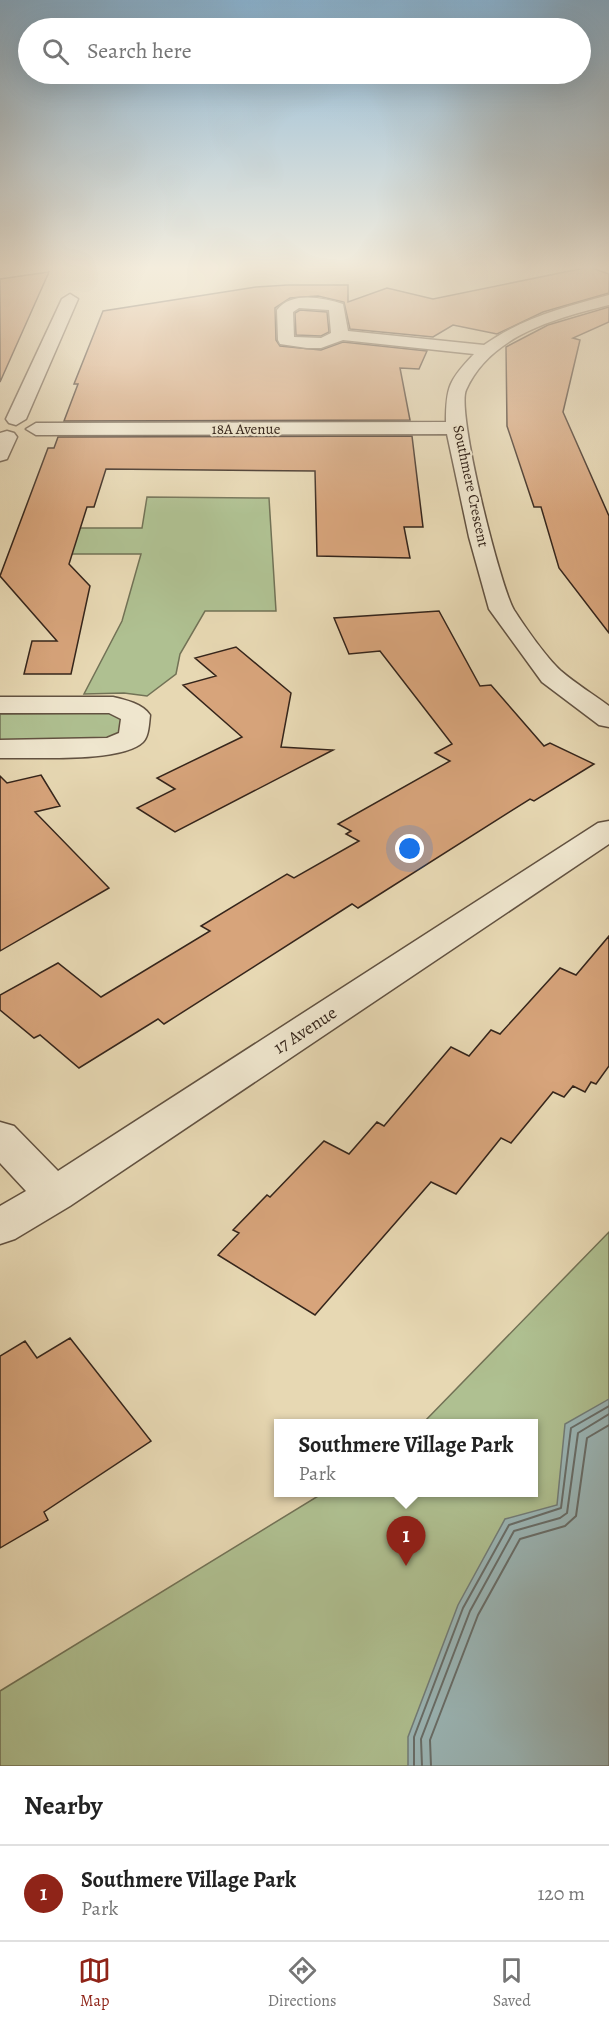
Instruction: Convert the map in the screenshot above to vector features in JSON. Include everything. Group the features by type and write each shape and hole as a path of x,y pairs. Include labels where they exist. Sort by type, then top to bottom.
{"street":[{"path":"5,433 46,349"},
{"path":"481,349 487,350"},
{"name":"Southmere Crescent","path":"487,350 468,370 455,392 456,428 480,537 501,609 551,676 609,719"},
{"name":"18A Avenue","path":"5,433 22,435 36,429 456,428"},
{"path":"0,705 113,705 136,715 132,737 112,747 0,748"},
{"name":"17 Avenue","path":"0,1227 55,1194 609,830"},
{"path":"0,1137 55,1194"}],"green space":[{"path":"147,497 269,498 276,611 205,611 180,654 176,674 147,696 124,693 84,694 122,621 141,554 28,554 58,528 142,528"},
{"path":"109,713 128,720 117,739 0,742 0,714"},
{"path":"609,1232 609,1766 0,1766 0,1691 316,1497 538,1497 538,1419 427,1419"}],"water":[{"path":"609,1399 609,1766 408,1766 408,1737 458,1605 505,1519 557,1505 565,1424"}],"building":[{"path":"0,349 15,349 0,382"},
{"path":"88,349 427,351 419,369 400,368 410,420 64,421 78,384 74,384"},
{"path":"506,349 578,349 563,412 609,516 609,633 559,568 541,507 534,507 507,426"},
{"path":"412,436 423,527 404,527 410,558 317,556 315,471 106,469 94,507 87,507 69,564 90,586 71,674 24,674 32,641 57,641 0,576 48,448 54,448 58,437"},
{"path":"439,611 480,686 491,685 544,746 550,743 594,764 534,801 530,799 358,908 352,904 164,1024 158,1019 79,1068 40,1035 34,1038 0,1010 0,995 58,963 101,997 210,931 201,926 287,874 294,878 359,841 346,834 351,831 338,824 450,761 435,753 452,744 380,651 349,654 334,618"},
{"path":"236,647 291,693 281,747 333,750 175,832 137,808 175,789 157,778 242,737 183,685 216,676 195,658"},
{"path":"41,775 60,806 35,812 109,888 0,951 0,776 7,783"},
{"path":"609,936 609,1066 596,1084 591,1082 585,1092 573,1086 564,1097 553,1092 511,1143 501,1138 456,1194 431,1182 315,1315 218,1255 239,1233 233,1230 267,1195 270,1197 324,1141 349,1154 377,1122 384,1126 451,1047 469,1056 491,1030 500,1034 560,968 576,975"},
{"path":"70,1338 151,1441 44,1512 48,1520 0,1548 0,1356 25,1341 37,1358"}],"place":[{"name":"Southmere Village Park","path":"406,1566"}]}
